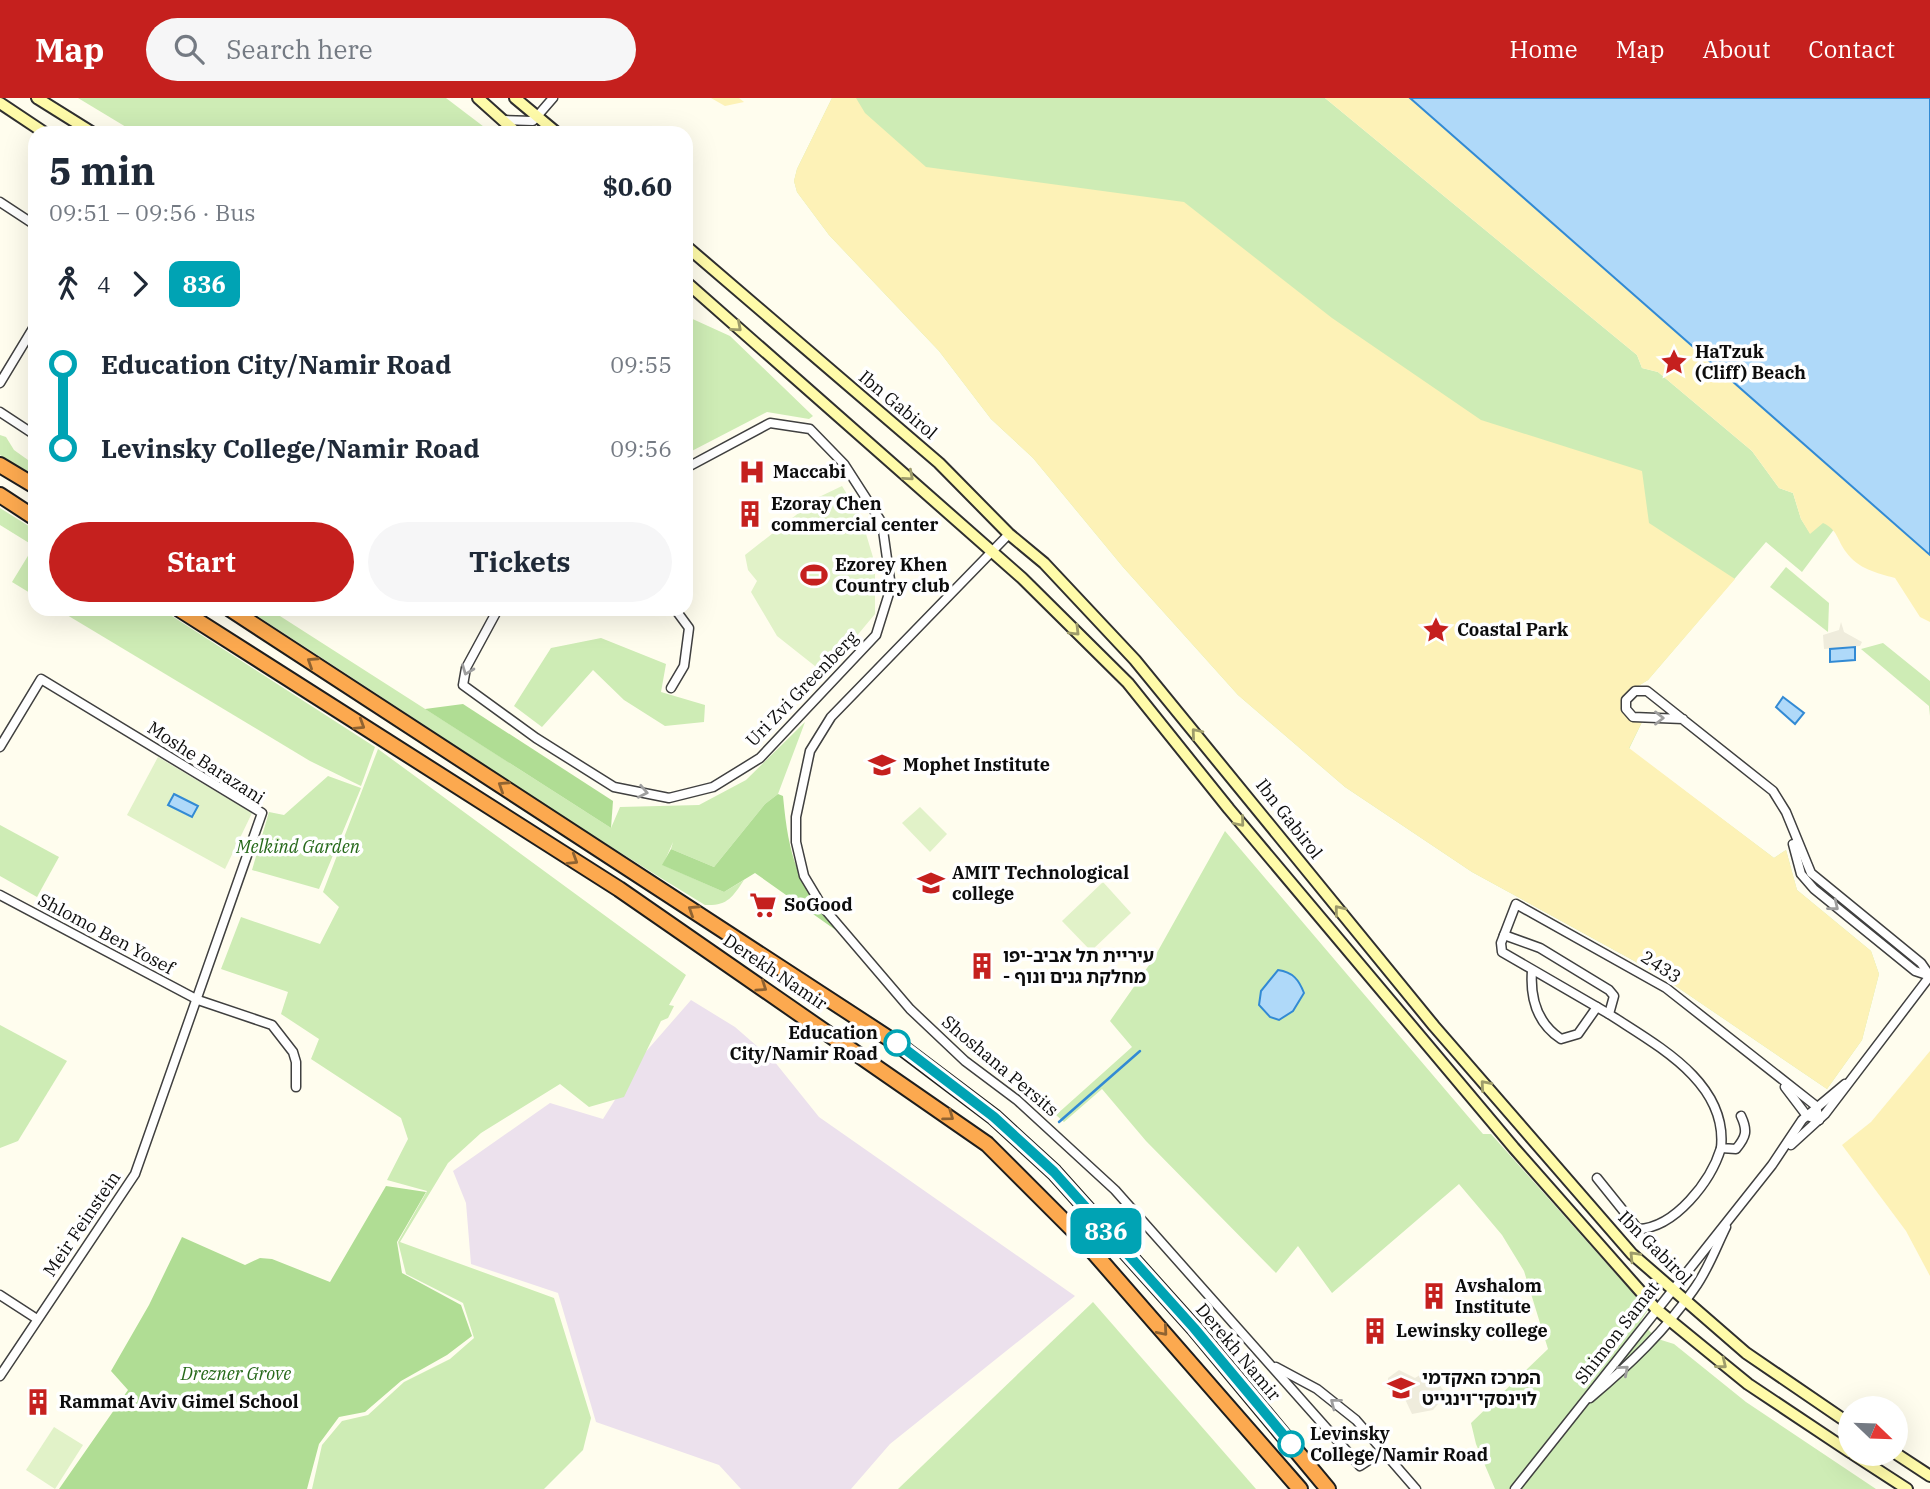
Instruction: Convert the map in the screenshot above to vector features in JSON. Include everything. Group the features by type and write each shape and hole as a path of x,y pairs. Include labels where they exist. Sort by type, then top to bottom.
{"highway":[{"path":"0,465 28,482"},
{"path":"0,495 28,513"},
{"name":"Derekh Namir","path":"190,616 619,889 987,1144 1082,1238 1300,1489"},
{"name":"Derekh Namir","path":"241,616 897,1043 994,1117 1054,1172 1194,1328 1328,1489"}],"street":[{"path":"37,98 82,126"},
{"path":"478,98 509,126"},
{"path":"515,98 549,126"},
{"path":"501,119 519,122 539,118 553,98"},
{"path":"0,103 34,126"},
{"path":"0,202 28,220"},
{"name":"Ibn Gabirol","path":"693,252 939,463 1009,534 1044,563 1135,660 1434,1026 1632,1254 1671,1291 1746,1353 1838,1416"},
{"path":"693,288 993,552 1128,683 1301,894 1656,1309 1748,1384 1838,1444"},
{"path":"0,383 28,337"},
{"path":"0,412 28,430"},
{"name":"Uri Zvi Greenberg","path":"494,616 466,668 463,685 536,738 614,787 669,798 713,787 760,758 876,635 891,587 882,523 844,464 814,431 770,423 693,464"},
{"name":"Shoshana Persits","path":"1009,534 831,717 810,751 796,817 796,842 804,876 840,930 910,1009 965,1061 1017,1100 1115,1191 1360,1466 1382,1451"},
{"path":"671,688 684,666 689,628 681,616"},
{"name":"Moshe Barazani","path":"0,747 41,679 262,813 198,1000"},
{"path":"1683,719 1633,716 1626,709 1626,700 1631,693 1643,689 1683,719 1773,791 1786,812 1811,873 1922,963 1930,976"},
{"name":"Shlomo Ben Yosef","path":"0,895 198,1000 272,1026 293,1052 296,1062 296,1087"},
{"name":"2433","path":"1504,935 1516,904 1641,971 1732,1038 1816,1106"},
{"path":"1597,1178 1638,1229 1649,1229 1686,1204 1714,1170 1723,1134 1716,1106 1703,1086 1661,1048 1503,952 1504,935 1540,948 1609,990 1614,996 1609,1014"},
{"path":"1532,971 1531,987 1539,1016 1561,1039 1578,1034 1597,1007"},
{"name":"Shimon Samat","path":"1772,1164 1819,1120 1930,976"},
{"name":"Meir Feinstein","path":"0,1376 135,1174 198,1000"},
{"name":"2433","path":"1776,1076 1807,1116"},
{"name":"Shimon Samat","path":"1515,1489 1807,1116 1845,1084"},
{"path":"1816,1106 1819,1120"},
{"path":"1721,1147 1736,1149 1745,1138 1746,1127 1741,1116"},
{"path":"1807,1116 1819,1120"},
{"name":"Shimon Samat","path":"1573,1415 1636,1360 1685,1302 1701,1278 1739,1205"},
{"path":"0,1295 37,1319"},
{"path":"1271,1363 1317,1390 1358,1422 1416,1489"},
{"path":"1908,1462 1930,1476"},
{"path":"1872,1466 1907,1489"}],"shaded area":[{"path":"1841,622 1844,632 1862,642 1860,646 1824,649 1823,635 1839,630"},
{"path":"691,1000 735,1027 774,1061 819,1117 1075,1296 890,1444 851,1489 741,1489 719,1465 596,1422 558,1293 471,1264 466,1203 453,1171 550,1103 603,1119 643,1055"},
{"path":"1399,1370 1415,1378 1423,1373 1432,1380 1435,1378 1445,1393 1433,1410 1412,1414 1405,1399 1388,1388 1388,1378"}],"green space":[{"path":"78,98 446,98 483,126 124,126"},
{"name":"Coastal Park","path":"832,98 1325,98 1637,355 1642,368 1658,372 1752,451 1779,488 1793,493 1801,519 1810,533 1823,522 1835,528 1802,572 1766,542 1648,680 1625,694 1621,705 1625,715 1642,722 1629,749 1774,858 1786,850 1797,890 1871,951 1879,974 1862,1040 1827,1089 1658,974 1472,872 1345,787 1238,695 1123,567 1033,458 991,419 939,351 829,235 797,192 794,181 797,169"},
{"path":"693,319 730,336 813,416 809,419 767,412 693,450"},
{"path":"0,435 6,437 14,450 28,460 28,473 0,455"},
{"name":"Ezorey Khen Country club","path":"842,486 861,517 875,564 875,614 825,674 777,636 751,592 757,581 748,570 745,555 819,497"},
{"path":"0,508 28,526 28,542 0,525"},
{"path":"28,556 28,592 12,582"},
{"path":"1786,567 1829,603 1828,632 1770,587"},
{"path":"69,616 172,616 375,747 361,786 310,761"},
{"path":"257,616 280,616 611,828 620,807 699,805 746,780 805,722 778,794 765,804 714,867 671,849 673,842 663,865 724,892 744,880 728,900 705,905 589,833"},
{"path":"601,638 666,664 661,692 705,705 704,722 665,726 624,700 593,670 542,727 514,706 551,648"},
{"path":"1883,643 1930,681 1930,716 1929,706 1861,649"},
{"path":"463,704 613,801 611,828 425,709"},
{"path":"378,749 686,975 669,1005 674,1006 668,1018 661,1021 624,1097 589,1107 560,1084 481,1133 448,1163 400,1242 554,1298 591,1418 583,1450 544,1489 312,1489 322,1445 342,1421 368,1415 404,1382 450,1359 474,1338 463,1303 406,1274 398,1242 427,1191 387,1180 408,1139 401,1118 311,1059 319,1039 281,1014 288,992 221,969 241,917 320,944 339,907 323,892"},
{"path":"158,757 252,813 225,869 127,815"},
{"name":"Melkind Garden","path":"328,776 361,788 319,889 252,870 269,812 284,815"},
{"path":"778,794 783,796 788,837 797,869 823,914 837,931 755,873 724,892 662,865 671,849 714,867 765,804"},
{"path":"920,807 947,834 930,852 902,823"},
{"path":"0,825 59,857 37,897 0,876"},
{"path":"1225,831 1483,1134 1491,1134 1648,1310 1640,1322 1658,1339 1674,1344 1746,1402 1876,1489 1495,1489 1476,1444 1471,1423 1548,1349 1524,1271 1502,1235 1459,1184 1332,1293 1298,1246 1276,1273 1146,1141 1102,1089 1064,1122 1056,1115 1132,1047 1110,1021 1154,958"},
{"path":"1103,882 1131,913 1091,951 1062,921"},
{"path":"0,1025 67,1061 18,1141 0,1148"},
{"name":"Drezner Grove","path":"386,1186 426,1192 397,1242 402,1273 461,1305 472,1336 447,1355 401,1381 365,1412 339,1417 319,1444 307,1489 59,1489 128,1390 111,1371 149,1305 182,1237 245,1265 260,1258 272,1259 330,1282"},
{"path":"1093,1302 1256,1489 898,1489"},
{"path":"54,1427 83,1445 55,1489 26,1470"}],"sand":[{"path":"711,98 739,98 744,102 725,106"},
{"name":"Coastal Park","path":"832,98 856,98 865,113 926,167 1184,202 1332,318 1481,420 1642,471 1649,523 1735,579 1648,680 1625,694 1621,705 1625,714 1642,722 1629,748 1774,858 1786,850 1797,890 1871,951 1879,974 1862,1040 1827,1089 1658,974 1472,872 1345,787 1238,695 1123,567 1033,458 991,419 939,351 829,235 797,192 794,181 797,169"},
{"name":"HaTzuk (Cliff) Beach","path":"1325,98 1410,98 1930,555 1930,622 1920,617 1895,578 1868,570 1856,563 1828,526 1823,523 1810,534 1801,519 1793,493 1779,488 1752,451 1658,372 1642,368 1637,355"},
{"path":"1930,1051 1930,1276 1906,1231 1842,1145 1871,1122"}],"water":[{"path":"1410,98 1930,98 1930,555"},
{"path":"1855,647 1855,660 1830,662 1830,649"},
{"path":"1783,697 1804,713 1795,724 1776,707"},
{"path":"174,794 198,806 192,817 168,805"},
{"path":"1278,970 1295,977 1304,993 1293,1011 1279,1020 1270,1017 1259,1005 1261,991"}],"waterway":[{"path":"1059,1122 1140,1051"}],"bus line":[{"name":"836","path":"897,1043 994,1117 1054,1172 1194,1328 1291,1444"}],"place":[{"name":"HaTzuk (Cliff) Beach","path":"1674,362"},
{"name":"Maccabi","path":"752,472"},
{"name":"Ezoray Chen commercial center","path":"750,514"},
{"name":"Ezorey Khen Country club","path":"814,575"},
{"name":"Coastal Park","path":"1436,630"},
{"name":"Mophet Institute","path":"882,765"},
{"name":"AMIT Technological college","path":"931,883"},
{"name":"SoGood","path":"763,905"},
{"name":"עיריית תל אביב-יפו - מחלקת גנים ונוף","path":"982,966"},
{"name":"Education City/Namir Road","path":"897,1043"},
{"name":"Avshalom Institute","path":"1434,1296"},
{"name":"Lewinsky college","path":"1375,1331"},
{"name":"המרכז האקדמי לוינסקי־וינגייט","path":"1401,1388"},
{"name":"Rammat Aviv Gimel School","path":"38,1402"},
{"name":"Levinsky College/Namir Road","path":"1291,1444"}]}
